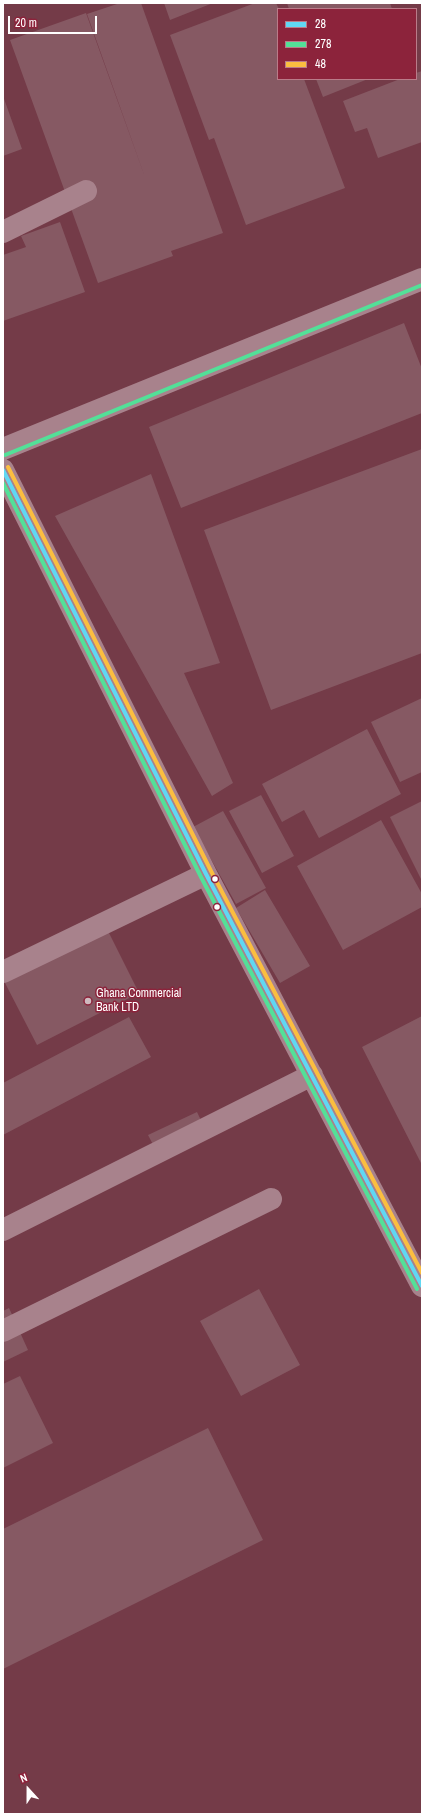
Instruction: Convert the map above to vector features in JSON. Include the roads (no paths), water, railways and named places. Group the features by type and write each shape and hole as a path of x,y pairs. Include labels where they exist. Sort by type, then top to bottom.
{"street":[{"path":"3,232 86,191"},
{"path":"3,449 422,279"},
{"path":"4,476 206,874 422,1286"},
{"path":"3,972 206,874"},
{"path":"3,1230 312,1076"},
{"path":"3,1330 271,1199"}],"place":[{"name":"Ghana Commercial Bank LTD","path":"88,1001"}]}
